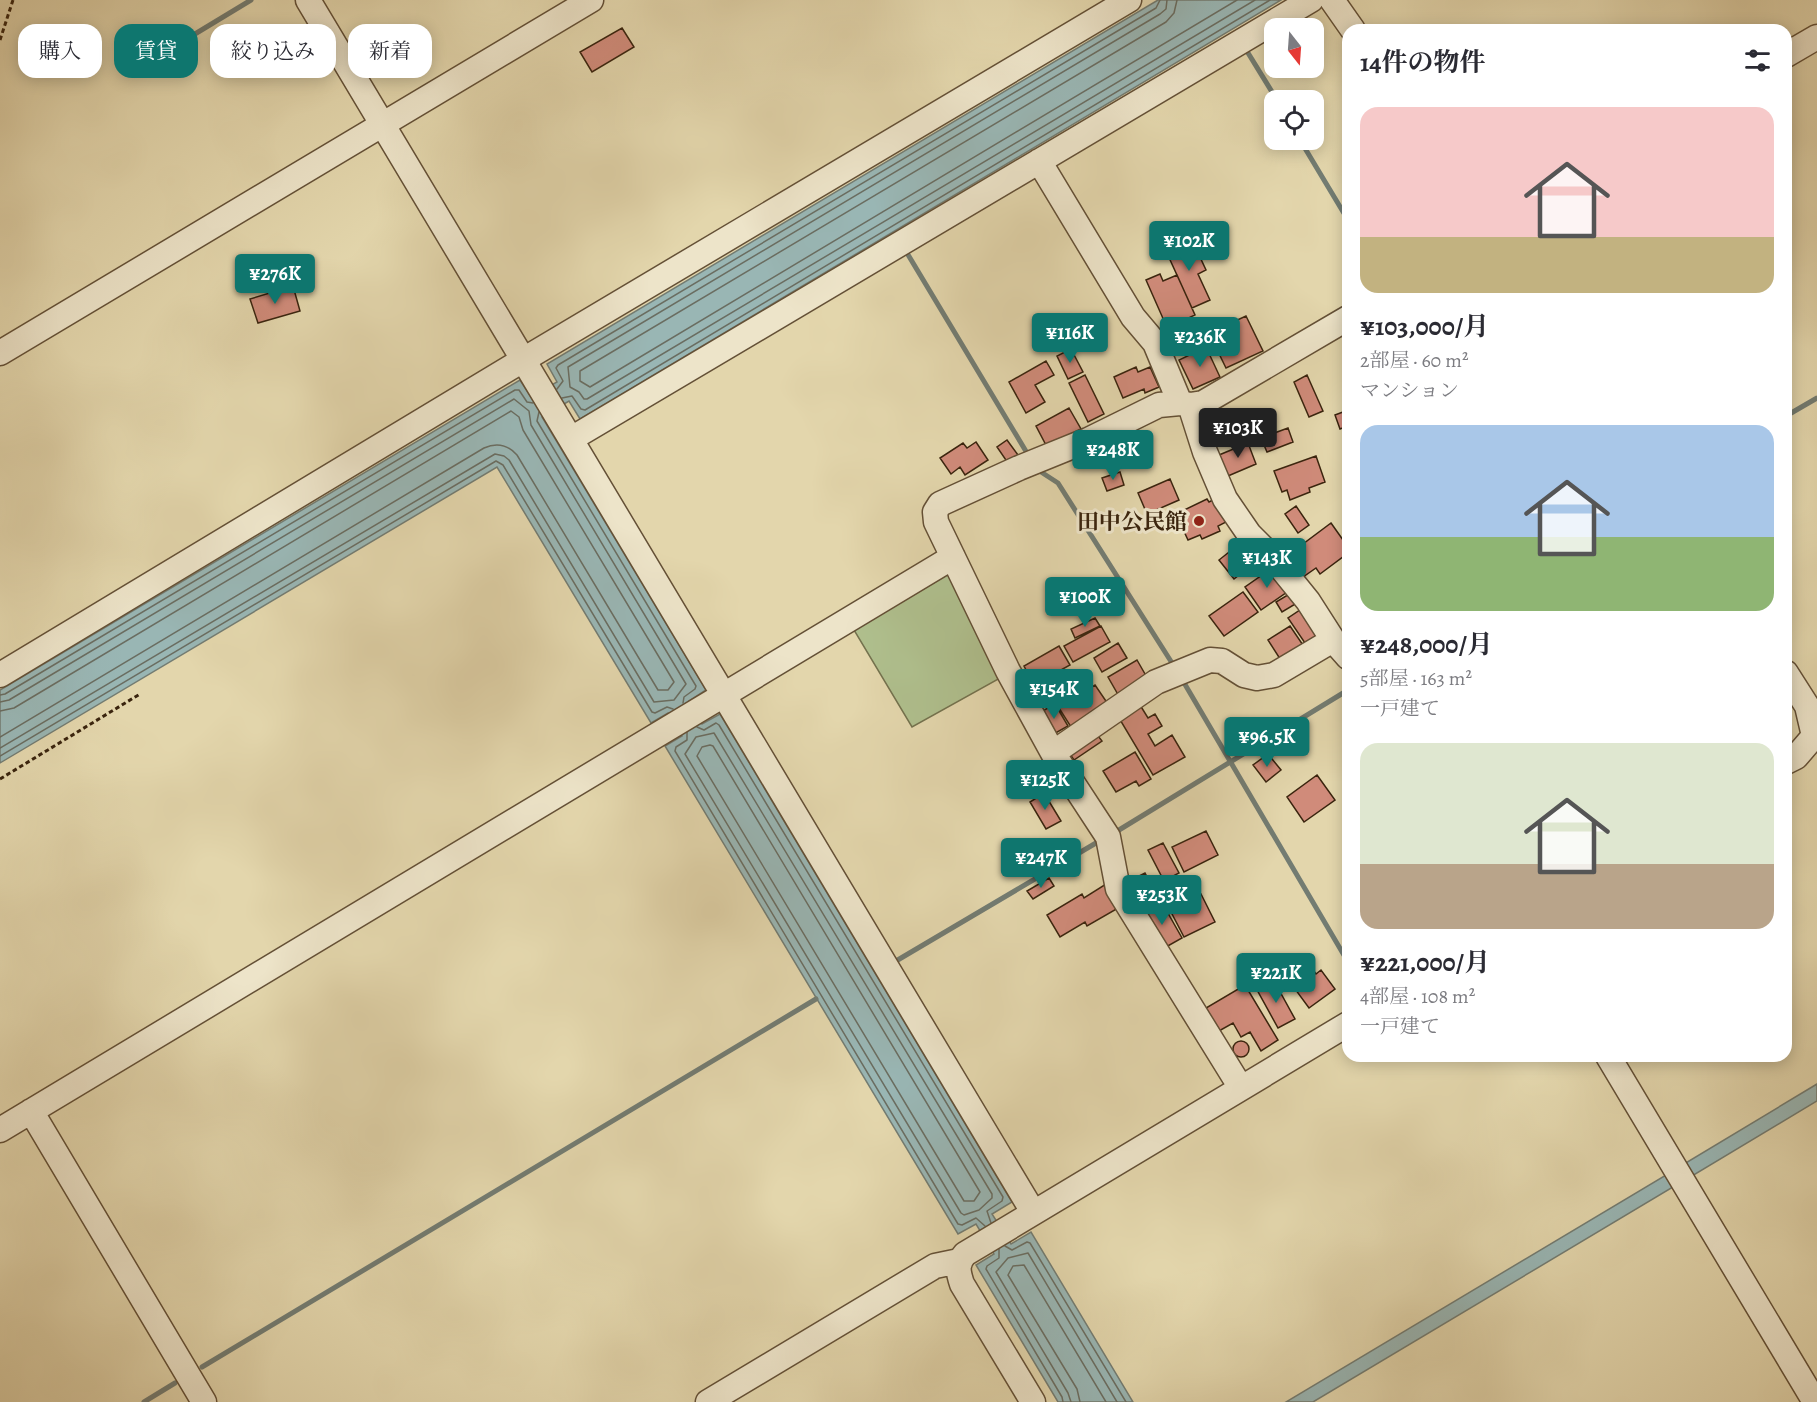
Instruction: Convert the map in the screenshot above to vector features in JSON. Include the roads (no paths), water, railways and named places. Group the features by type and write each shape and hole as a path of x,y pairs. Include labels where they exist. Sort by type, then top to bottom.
{"street":[{"path":"308,0 1033,1212"},
{"path":"0,354 591,0"},
{"path":"0,675 523,360 1129,0"},
{"path":"571,439 1311,0"},
{"path":"1332,0 1349,24"},
{"path":"1792,52 1817,37"},
{"path":"1040,161 1133,317 1155,343 1185,404 1225,499 1249,534 1274,558 1308,601 1341,649 1274,675 1257,678 1244,675 1222,661 1210,660 1156,682 1053,753"},
{"path":"1241,1088 1118,889 1108,837 1053,753 1008,671 936,522 935,513 940,504 1088,440 1159,405 1203,403 1342,322"},
{"path":"0,1130 953,557"},
{"path":"1792,682 1807,706 1815,736 1792,759"},
{"path":"1033,1402 962,1284 958,1271 959,1261 964,1254 1342,1027"},
{"path":"1612,1062 1815,1402"},
{"path":"31,1112 204,1402"},
{"path":"708,1402 935,1266 959,1261"}],"water":[{"path":"1158,0 1281,0 580,419 569,401 542,417 706,690 689,701 702,724 720,714 1012,1202 992,1214 1011,1244 1031,1232 1133,1402 1058,1402 976,1265 994,1254 976,1224 958,1234 665,746 682,736 668,713 651,723 497,467 0,763 0,690 520,380 531,397 557,382 547,364"},
{"path":"1817,1084 1817,1101 1692,1176 1684,1164"},
{"path":"1666,1175 1673,1187 1313,1402 1286,1402"}],"waterway":[{"path":"198,32 251,0"},
{"path":"1245,48 1271,90"},
{"path":"1306,150 1342,210"},
{"path":"907,253 1027,453"},
{"path":"1792,413 1817,398"},
{"path":"1038,470 1058,483 1172,663"},
{"path":"1183,681 1342,952"},
{"path":"1119,830 1342,694"},
{"path":"896,961 1096,843"},
{"path":"202,1367 816,999"},
{"path":"144,1402 175,1383"}],"place":[{"name":"田中公民館","path":"1199,521"}]}
